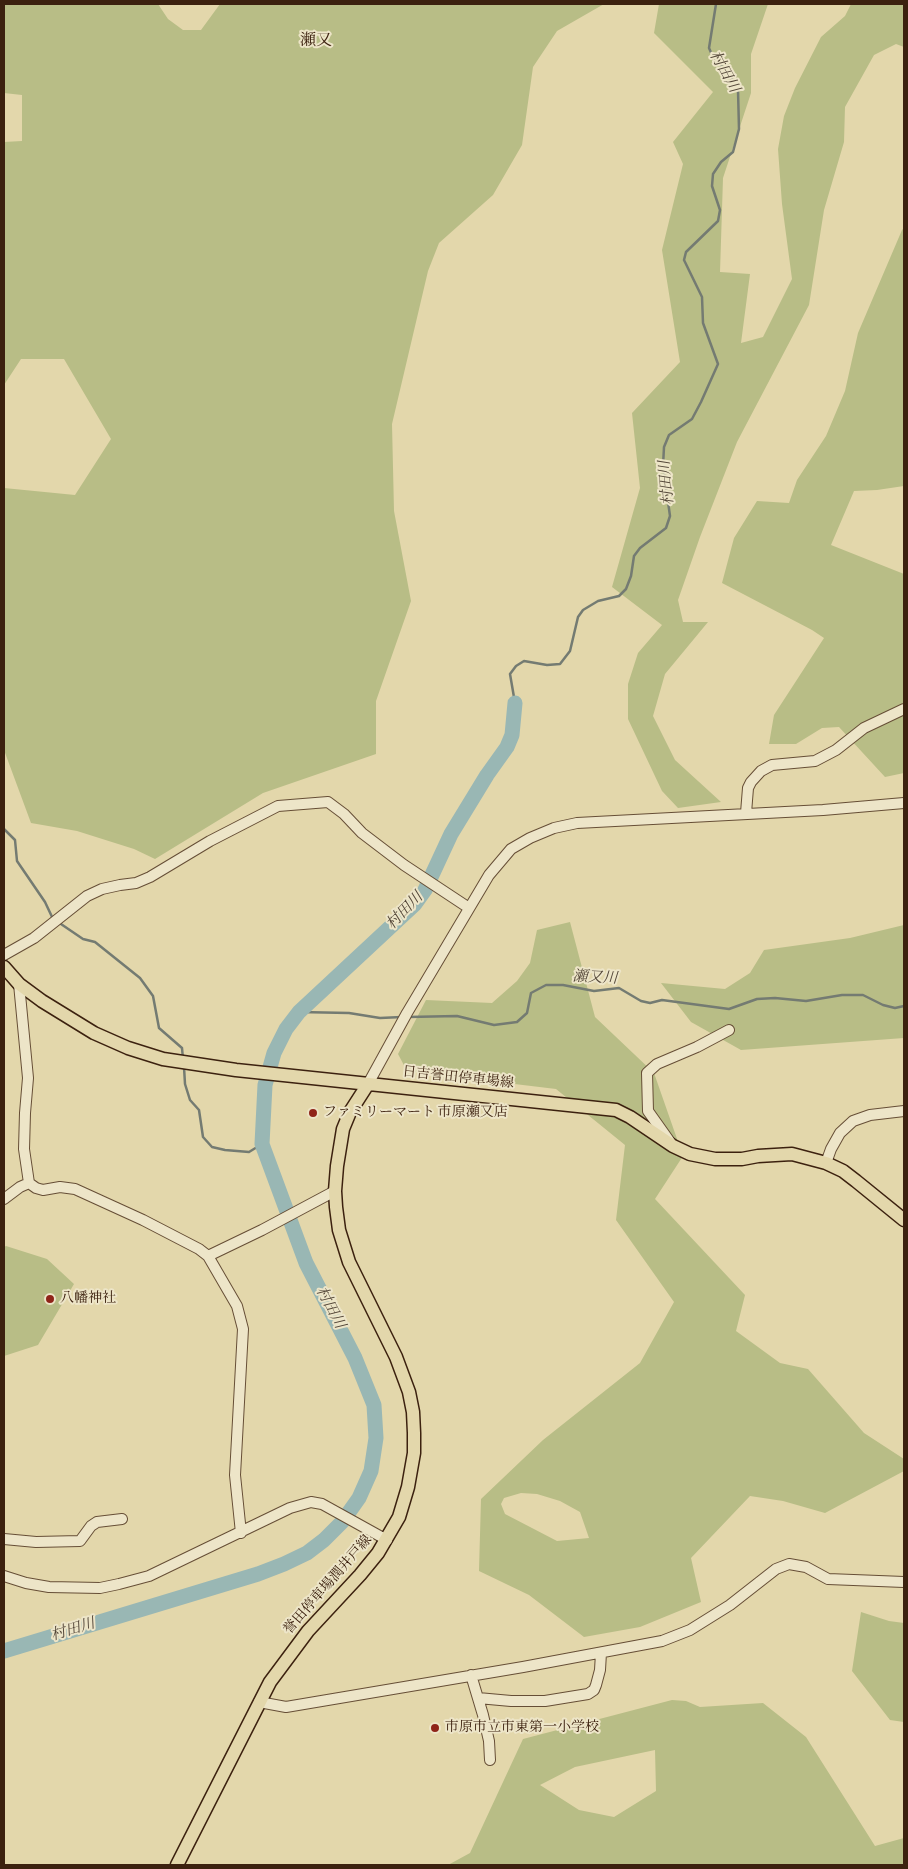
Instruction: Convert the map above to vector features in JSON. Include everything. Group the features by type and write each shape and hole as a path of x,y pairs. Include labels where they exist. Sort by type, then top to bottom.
{"main road":[{"name":"日吉誉田停車場線","path":"4,967 19,984 42,1001 94,1033 128,1048 163,1059 321,1080 616,1110 630,1117 673,1146 690,1154 715,1159 742,1159 792,1154 826,1163 843,1171 904,1220"},
{"name":"誉田停車場潤井戸線","path":"177,1865 270,1682 296,1646 372,1562 387,1540 399,1517 408,1487 414,1453 413,1412 407,1387 396,1357 349,1262 339,1230 335,1191 338,1153 343,1129 350,1112 368,1084"}],"street":[{"path":"746,813 748,788 761,771 772,765 815,761 836,750 864,728 904,709"},
{"path":"4,955 34,938 87,896 102,889 150,877 210,841 278,806 328,802 344,814 362,833 404,865 469,908"},
{"path":"368,1084 407,1013 489,875 511,849 530,838 554,828 577,823 823,810 904,803"},
{"path":"19,984 28,1078 24,1149 29,1183 43,1190 60,1187 75,1189 175,1236 208,1256 238,1306 243,1329 235,1475 241,1533"},
{"path":"673,1146 648,1111 647,1073 657,1064 729,1030"},
{"path":"826,1163 831,1148 840,1133 853,1121 870,1115 904,1111"},
{"path":"4,1199 29,1183"},
{"path":"208,1256 308,1207 335,1191"},
{"path":"4,1576 26,1583 50,1587 100,1588 149,1576 299,1504 311,1502 322,1504 387,1540"},
{"path":"4,1539 36,1542 80,1541 97,1522 122,1519"},
{"path":"259,1702 286,1707 662,1641 690,1630 730,1605 776,1569 789,1564 806,1568 828,1580 904,1582"},
{"path":"478,1698 511,1701 545,1701 588,1694 594,1690 596,1685 600,1670 601,1653"},
{"path":"471,1675 489,1741 490,1760"}],"green space":[{"path":"4,4 158,4 168,19 183,30 201,30 220,4 604,4 557,31 533,67 522,145 493,195 439,243 428,271 392,424 394,511 411,601 376,701 376,754 263,793 155,859 134,849 77,831 31,823 4,750 4,488 75,495 111,439 64,359 21,359 4,385 4,142 22,141 22,95 4,93"},
{"path":"659,4 768,4 751,54 751,93 723,178 720,272 750,274 741,343 763,337 792,279 782,204 778,149 784,116 795,88 821,37 845,16 851,4 904,4 904,47 896,44 874,55 845,107 844,142 824,210 809,305 737,442 678,600 683,622 708,622 665,674 653,716 675,760 721,802 678,808 662,791 628,719 628,684 638,653 662,625 612,587 640,488 632,413 680,362 662,250 683,164 673,142 713,92 654,33"},
{"path":"904,228 904,486 854,491 831,545 904,574 904,773 885,777 839,727 822,728 796,744 769,744 774,715 824,638 722,583 734,538 757,501 789,503 797,480 826,436 845,391 858,333"},
{"path":"570,922 595,1017 654,1073 683,1156 655,1199 745,1295 736,1331 780,1363 808,1369 864,1433 904,1459 904,1471 825,1513 783,1501 750,1496 691,1558 701,1602 640,1627 584,1637 529,1595 479,1571 481,1499 543,1440 640,1363 674,1302 616,1220 625,1145 556,1089 407,1071 398,1054 426,1000 492,1003 517,981 530,963 537,930","holes":["521,1493 537,1494 560,1501 580,1512 589,1538 557,1541 505,1514 501,1504 504,1498"]},
{"path":"904,925 904,1038 741,1050 691,1022 661,983 725,989 750,973 764,950 850,938"},
{"path":"6,1246 47,1259 74,1284 38,1345 4,1356 4,1247"},
{"path":"861,1612 889,1621 904,1623 904,1722 890,1720 852,1671"},
{"path":"672,1700 686,1701 700,1707 763,1703 806,1737 875,1846 904,1838 904,1865 448,1865 470,1853 523,1739","holes":["655,1750 656,1791 614,1817 579,1810 540,1785 575,1767"]}],"waterway":[{"name":"村田川","path":"515,703 510,674 516,666 524,661 547,665 560,664 570,651 578,617 583,610 598,601 619,596 626,589 631,576 634,556 640,548 666,528 670,516 663,466 664,447 669,435 692,419 718,364 703,323 702,297 684,260 686,252 718,221 720,210 712,186 713,174 721,162 733,152 739,129 738,90 728,73 713,57 709,48 716,4"},
{"name":"村田川","path":"4,1651 258,1574 284,1564 307,1553 324,1540 342,1522 359,1498 371,1471 376,1438 374,1405 355,1358 306,1263 262,1144 265,1085 274,1053 286,1029 299,1012 415,904 425,890 451,834 487,775 507,747 512,735 515,703"},
{"path":"4,829 15,840 17,861 45,902 53,919"},
{"path":"58,922 83,939 95,942 140,978 153,996 159,1028 182,1048 183,1059"},
{"name":"瀬又川","path":"408,1017 457,1016 494,1025 517,1022 527,1013 531,993 546,985 563,985 594,991 619,988 641,1001 650,1003 662,1000 729,1009 757,999 775,998 806,1001 842,995 863,995 883,1005 895,1008 904,1006"},
{"name":"瀬又川","path":"299,1012 349,1013 380,1018 402,1017"},
{"path":"184,1067 185,1084 190,1100 199,1110 203,1137 212,1147 249,1152 262,1144"}],"place":[{"name":"ファミリーマート 市原瀬又店","path":"313,1113"},
{"name":"八幡神社","path":"50,1299"},
{"name":"市原市立市東第一小学校","path":"435,1728"}],"district":[{"name":"瀬又","path":"316,41"}]}
